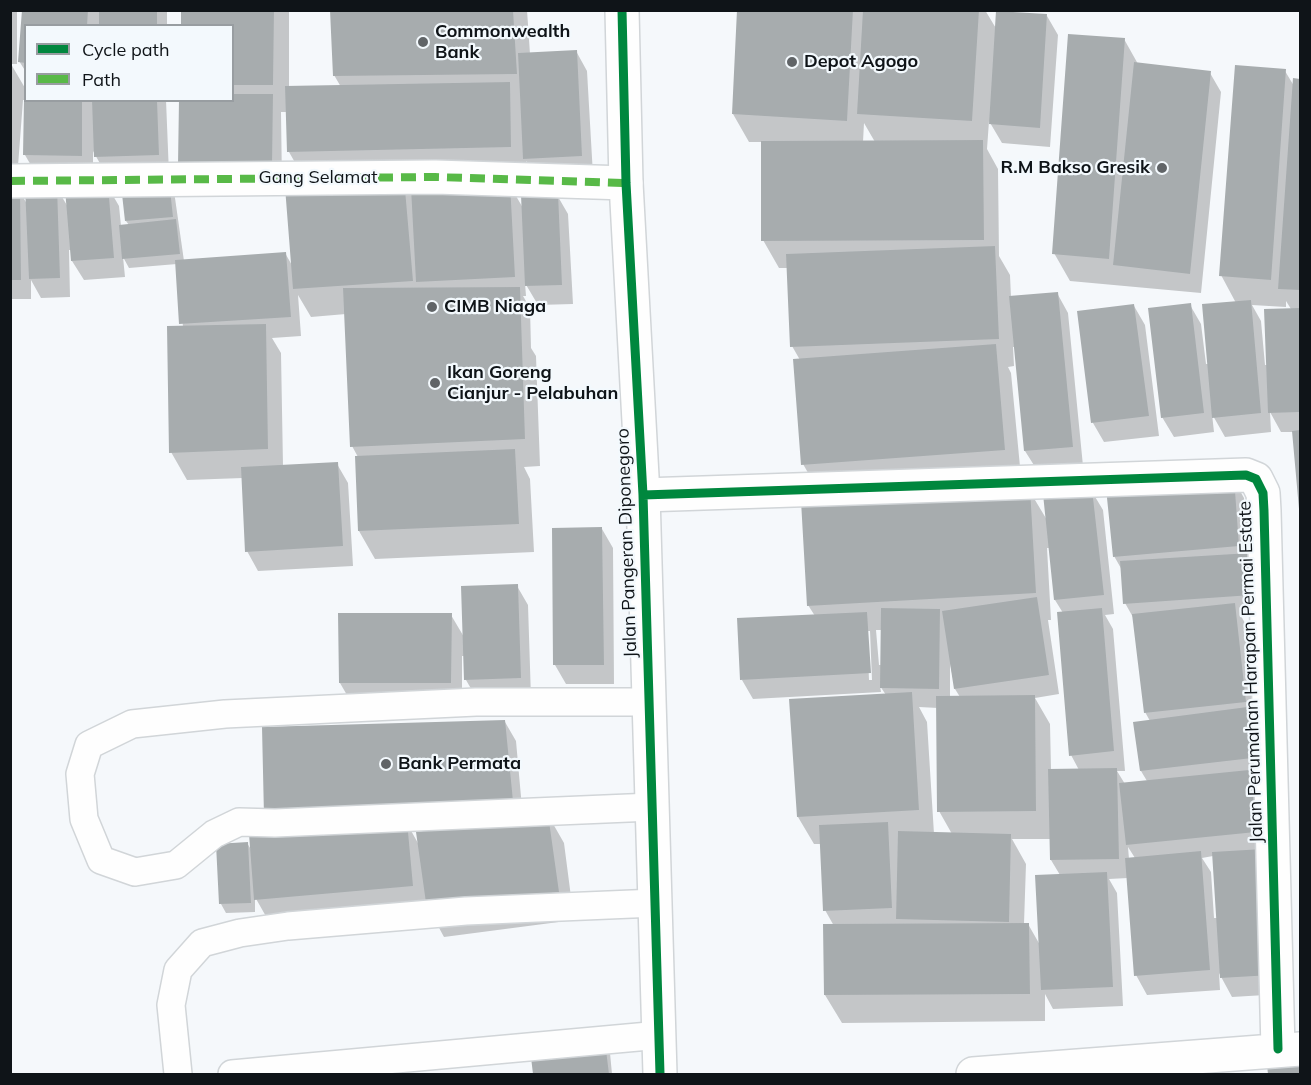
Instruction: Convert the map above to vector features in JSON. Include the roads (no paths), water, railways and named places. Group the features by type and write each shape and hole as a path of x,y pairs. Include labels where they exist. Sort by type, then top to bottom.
{"street":[{"name":"Jalan Pangeran Diponegoro","path":"622,10 626,183 643,495 660,1074"},
{"name":"Gang Selamat","path":"10,181 435,177 626,183"},
{"name":"Jalan Perumahan Harapan Permai Estate","path":"643,495 1246,475 1256,479 1263,493 1289,1049"},
{"path":"973,1074 1289,1049"}],"lane":[{"path":"649,702 476,702 225,714 132,724 89,745 80,774 84,819 101,860 135,872 176,865 214,834 239,822 275,823 652,807"},
{"path":"178,1074 171,1005 178,970 201,943 240,933 300,925 466,911 656,903"},
{"path":"232,1074 660,1035"}],"place":[{"name":"Commonwealth Bank","path":"423,42"},
{"name":"Depot Agogo","path":"792,62"},
{"name":"R.M Bakso Gresik","path":"1162,168"},
{"name":"CIMB Niaga","path":"432,307"},
{"name":"Ikan Goreng Cianjur - Pelabuhan","path":"435,383"},
{"name":"Bank Permata","path":"386,764"}]}
